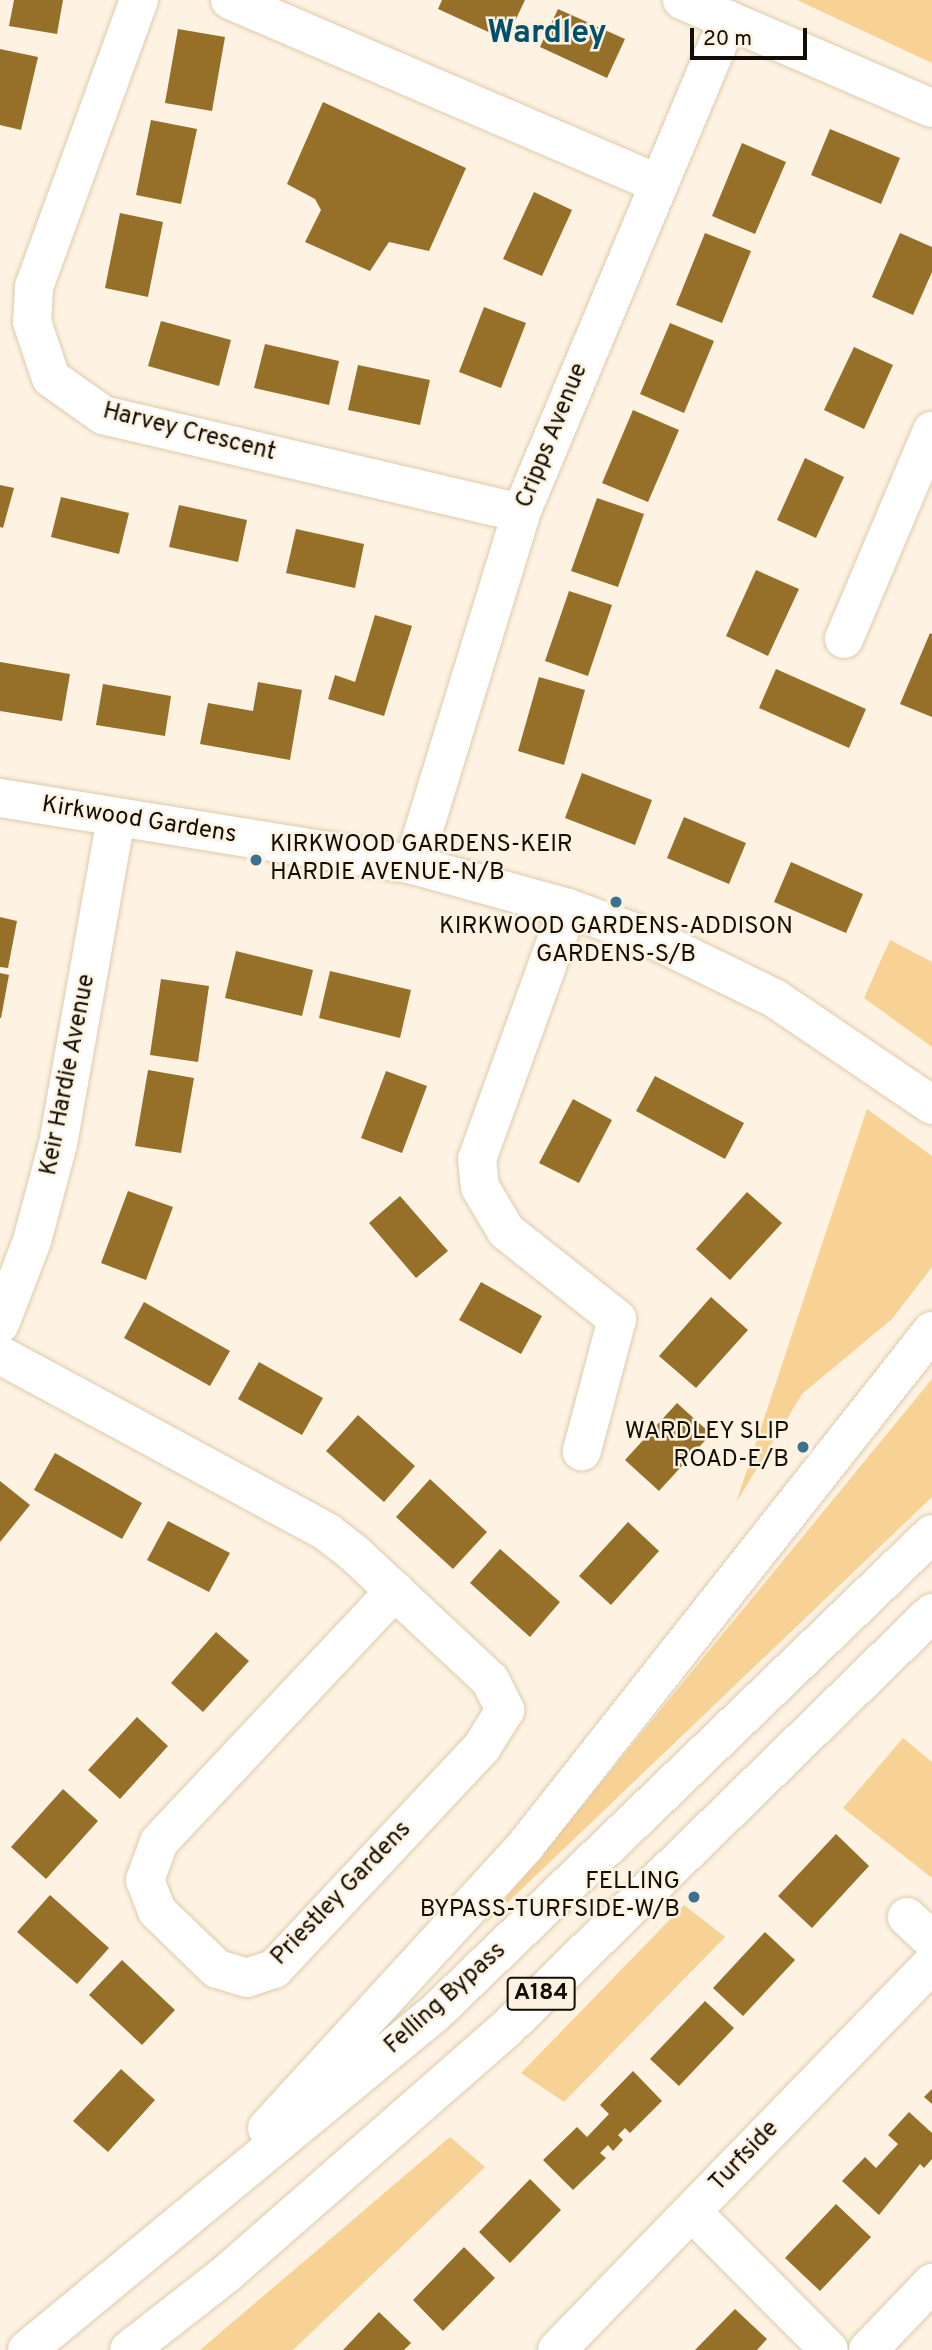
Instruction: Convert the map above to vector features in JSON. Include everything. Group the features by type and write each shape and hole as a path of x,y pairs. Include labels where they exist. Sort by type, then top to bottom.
{"main road":[{"name":"Harvey Crescent","path":"139,0 34,287 32,322 51,378 103,415 521,513"},
{"path":"230,0 659,183"},
{"path":"682,0 932,107"},
{"name":"Cripps Avenue","path":"413,865 521,513 728,20"},
{"path":"844,639 932,431"},
{"name":"Kirkwood Gardens","path":"0,798 116,819 413,865 568,908 655,940 775,998 932,1105"},
{"name":"Keir Hardie Avenue","path":"0,1324 32,1241 58,1144 116,819"},
{"path":"568,908 477,1159 480,1187 506,1231 617,1319 583,1451"},
{"path":"162,2243 526,1845 932,1331"},
{"name":"Priestley Gardens","path":"0,1355 294,1511 395,1591 490,1680 505,1710 482,1746 274,1969 247,1978 217,1969 157,1911 145,1880 159,1842 395,1591"},
{"name":"Felling Bypass","path":"27,2350 162,2243 435,2013 932,1534"},
{"name":"A184","path":"129,2350 225,2275 507,2028 932,1613"},
{"name":"Turfside","path":"557,2350 932,1964"},
{"path":"692,2212 829,2350"},
{"path":"868,2350 932,2283"}],"shaded area":[{"path":"797,0 932,0 932,63"},
{"path":"890,940 932,962 932,1047 864,998"},
{"path":"867,1109 932,1156 932,1267 892,1319 802,1394 736,1503"},
{"path":"932,1379 932,1497 484,1925"},
{"path":"903,1738 932,1762 932,1878 843,1808"},
{"path":"684,1905 725,1937 564,2102 521,2073"},
{"path":"450,2137 485,2167 293,2350 200,2350"}],"building":[{"path":"14,0 63,0 57,34 9,26"},
{"path":"442,0 525,0 506,40 438,9"},
{"path":"558,9 625,39 607,78 540,47"},
{"path":"178,29 225,37 212,111 165,103"},
{"path":"0,49 38,57 21,130 0,125"},
{"path":"323,102 466,168 429,251 389,242 370,271 305,242 321,210 315,199 287,184"},
{"path":"151,120 197,129 181,204 136,195"},
{"path":"830,129 900,158 881,204 811,175"},
{"path":"742,143 786,162 755,234 712,216"},
{"path":"534,192 572,210 542,276 503,259"},
{"path":"120,213 163,222 148,297 105,288"},
{"path":"705,233 751,251 722,323 676,305"},
{"path":"900,233 932,247 932,272 913,315 872,297"},
{"path":"484,307 526,323 501,388 459,372"},
{"path":"161,321 231,340 219,386 148,366"},
{"path":"670,323 714,341 684,413 640,394"},
{"path":"265,344 339,361 329,405 254,388"},
{"path":"854,347 893,365 864,429 824,410"},
{"path":"358,365 430,380 420,425 348,410"},
{"path":"633,410 679,430 648,502 602,483"},
{"path":"805,458 844,477 816,538 777,520"},
{"path":"0,485 14,488 3,528 0,527"},
{"path":"61,497 129,513 119,554 51,537"},
{"path":"597,498 644,514 618,587 571,571"},
{"path":"179,505 247,520 238,562 169,547"},
{"path":"296,529 364,544 355,588 286,573"},
{"path":"756,570 799,589 768,656 726,636"},
{"path":"569,591 612,605 588,676 545,661"},
{"path":"375,615 412,626 384,716 328,699 335,675 355,682"},
{"path":"930,633 932,634 932,717 900,704"},
{"path":"0,662 70,674 62,721 0,711"},
{"path":"776,669 866,709 849,748 759,708"},
{"path":"539,677 585,690 564,765 518,751"},
{"path":"258,682 302,690 290,760 200,744 208,703 253,711"},
{"path":"103,684 171,696 165,736 96,725"},
{"path":"582,773 652,800 635,845 565,818"},
{"path":"684,817 746,843 729,884 667,858"},
{"path":"791,862 863,894 846,933 774,902"},
{"path":"0,917 17,921 8,968 0,967"},
{"path":"236,951 313,970 302,1016 225,998"},
{"path":"330,971 411,990 400,1038 319,1018"},
{"path":"0,973 9,975 1,1018 0,1018"},
{"path":"161,979 209,986 198,1062 150,1055"},
{"path":"148,1070 194,1078 181,1153 135,1146"},
{"path":"386,1071 427,1086 402,1153 361,1138"},
{"path":"655,1076 744,1123 725,1159 636,1111"},
{"path":"573,1099 612,1120 579,1183 539,1163"},
{"path":"128,1191 173,1207 146,1280 101,1263"},
{"path":"747,1192 782,1223 730,1280 696,1249"},
{"path":"400,1196 448,1251 416,1278 369,1223"},
{"path":"481,1282 542,1316 521,1354 459,1320"},
{"path":"711,1297 748,1330 696,1388 659,1356"},
{"path":"144,1302 230,1351 210,1386 124,1338"},
{"path":"259,1362 323,1398 302,1435 238,1399"},
{"path":"677,1403 711,1434 659,1491 625,1460"},
{"path":"358,1415 415,1466 384,1502 326,1451"},
{"path":"55,1453 142,1503 122,1539 34,1490"},
{"path":"430,1479 487,1532 453,1569 396,1517"},
{"path":"0,1481 30,1505 0,1542"},
{"path":"168,1521 230,1553 209,1592 147,1560"},
{"path":"628,1522 659,1551 611,1605 579,1576"},
{"path":"500,1549 560,1602 530,1637 470,1583"},
{"path":"216,1632 249,1661 203,1712 171,1683"},
{"path":"137,1717 168,1746 120,1799 88,1770"},
{"path":"63,1789 98,1821 46,1879 11,1847"},
{"path":"836,1834 869,1866 812,1928 778,1896"},
{"path":"50,1895 109,1948 77,1984 17,1932"},
{"path":"765,1932 795,1960 743,2016 713,1988"},
{"path":"122,1960 175,2010 142,2045 89,1995"},
{"path":"705,2001 734,2028 679,2086 650,2059"},
{"path":"121,2069 155,2100 108,2152 73,2121"},
{"path":"633,2071 662,2101 630,2133 625,2128 618,2135 623,2140 613,2151 608,2145 600,2153 606,2158 573,2190 543,2160 577,2127 587,2137 609,2114 600,2105"},
{"path":"932,2089 932,2104 924,2097"},
{"path":"909,2112 932,2133 932,2159 924,2168 920,2164 879,2215 842,2181 865,2157 876,2168 898,2144 888,2135"},
{"path":"530,2179 561,2210 510,2263 479,2232"},
{"path":"836,2204 871,2237 820,2291 785,2258"},
{"path":"464,2247 495,2278 443,2331 413,2300"},
{"path":"735,2309 767,2339 757,2350 695,2350"},
{"path":"379,2312 411,2343 404,2350 343,2350"}],"place":[{"name":"KIRKWOOD GARDENS-KEIR HARDIE AVENUE-N/B","path":"256,860"},
{"name":"KIRKWOOD GARDENS-ADDISON GARDENS-S/B","path":"616,902"},
{"name":"WARDLEY SLIP ROAD-E/B","path":"803,1447"},
{"name":"FELLING BYPASS-TURFSIDE-W/B","path":"694,1897"}],"district":[{"name":"Wardley","path":"547,34"}]}
